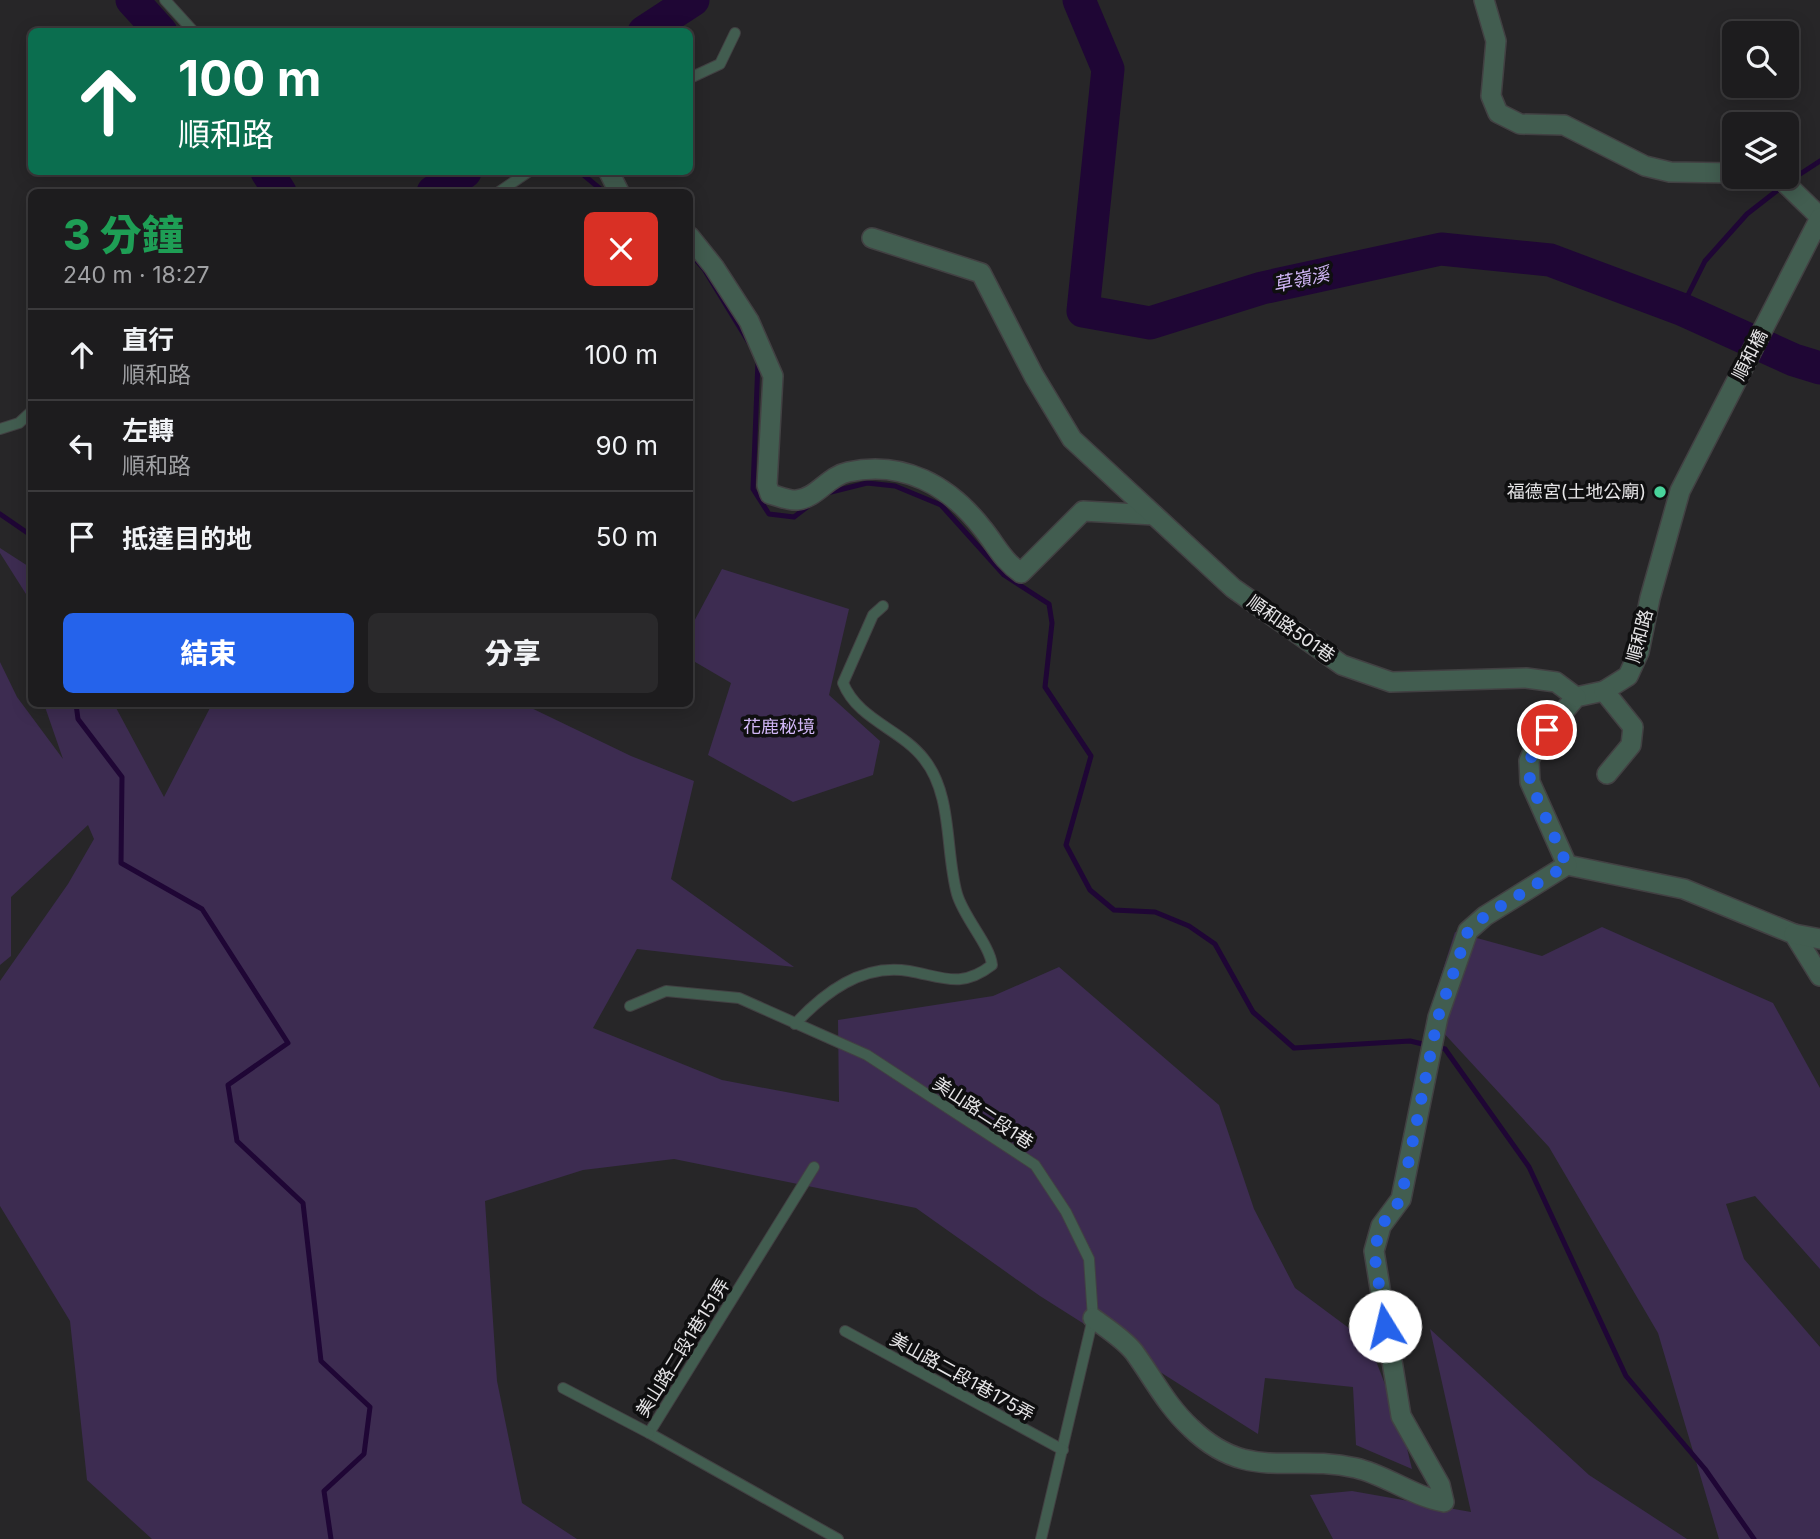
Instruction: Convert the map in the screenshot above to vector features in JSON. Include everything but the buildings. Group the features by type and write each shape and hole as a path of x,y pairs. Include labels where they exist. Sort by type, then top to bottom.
{"street":[{"path":"1484,0 1496,41 1491,96 1498,113 1520,124 1564,125 1645,166 1670,172 1722,173"},
{"path":"1791,189 1820,218"},
{"name":"順和橋","path":"1725,403 1820,218"},
{"name":"順和路501巷","path":"872,238 982,273 1034,376 1072,439 1233,588 1342,665 1391,682 1526,678 1556,682 1576,697"},
{"path":"693,241 749,320 773,376 767,485 770,494 796,500 813,494 838,474 863,468 905,470 946,489 983,528 1007,564 1021,573 1083,511 1154,515"},
{"name":"順和路","path":"1576,697 1604,691 1628,676 1639,652 1650,598 1680,491 1725,403"},
{"path":"1604,691 1633,727 1631,745 1607,774"},
{"path":"1567,865 1530,782 1529,761 1536,744 1576,697"},
{"path":"1093,1318 1132,1349 1159,1392 1191,1429 1230,1458 1264,1465 1336,1465 1358,1468 1409,1492 1444,1502 1440,1485 1401,1416 1374,1251 1381,1226 1401,1199 1438,1017 1468,931 1485,916 1567,865 1684,889 1794,934 1820,939"},
{"path":"1794,934 1820,976"}],"lane":[{"path":"165,0 190,28"},
{"path":"693,77 720,64 735,33"},
{"path":"503,189 524,175"},
{"path":"0,429 19,423 28,415"},
{"path":"795,1024 823,995 851,979 883,971 909,971 928,978 977,977 992,965 990,953 967,920 957,893 942,799 926,761 910,744 873,720 843,684 873,615 883,606"},
{"name":"美山路二段1巷","path":"630,1006 666,991 739,998 867,1055 1035,1165 1066,1212 1089,1259 1093,1318 1041,1539"},
{"name":"美山路二段1巷151弄","path":"814,1167 649,1433 838,1539"},
{"name":"美山路二段1巷175弄","path":"845,1331 1063,1450"},
{"path":"563,1388 649,1433"}],"green space":[{"path":"0,548 28,566 28,607 26,594 0,553"},
{"name":"花鹿秘境","path":"722,569 849,609 829,695 880,741 873,775 793,802 708,755 731,683 693,661 693,623"},
{"path":"0,662 17,697 63,759 45,707 116,707 164,797 210,707 529,707 631,756 694,781 671,879 794,967 637,949 593,1028 722,1080 839,1102 838,1020 993,996 1059,967 1219,1105 1254,1209 1295,1288 1369,1343 1402,1428 1412,1469 1356,1445 1353,1387 1265,1378 1258,1434 1040,1296 916,1208 674,1159 583,1170 485,1201 497,1381 522,1503 577,1539 152,1539 87,1480 70,1321 0,1206 0,981 68,884 94,839 88,825 11,897 11,956 0,965"},
{"path":"1602,927 1773,1003 1820,1088 1820,1269 1755,1196 1726,1204 1744,1259 1820,1347 1820,1539 1719,1539 1658,1333 1549,1147 1428,1016 1455,932 1542,956"},
{"path":"1430,1329 1589,1475 1687,1539 1333,1539 1310,1495 1352,1491 1471,1512"}],"waterway":[{"name":"草嶺溪","path":"132,0 157,28"},
{"name":"草嶺溪","path":"650,28 693,0"},
{"name":"草嶺溪","path":"1079,0 1108,69 1083,311 1150,323 1262,288 1441,249 1550,260 1681,309 1794,360 1820,368"},
{"path":"1799,175 1820,161"},
{"name":"草嶺溪","path":"269,175 278,189"},
{"name":"草嶺溪","path":"438,189 460,175"},
{"path":"584,175 600,189"},
{"path":"1681,309 1705,261 1747,214 1779,189"},
{"path":"693,256 704,269 751,346"},
{"path":"758,361 753,489 769,514 794,517 811,504"},
{"path":"827,493 867,483 895,486 941,505 1004,575 1049,604 1052,623 1045,687 1091,756 1066,845 1090,890 1114,910 1155,912 1189,926 1215,944 1253,1012 1294,1048 1410,1041 1427,1045"},
{"path":"0,514 28,533"},
{"path":"76,707 78,719 122,777 121,863 202,909 288,1043 228,1085 237,1141 303,1203 321,1361 370,1407 364,1454 324,1491 331,1539"},
{"path":"1437,1047 1445,1049 1529,1167 1626,1376 1705,1469 1754,1539"}],"place":[{"name":"福德宮(土地公廟)","path":"1660,492"}],"route":[{"path":"1385,1326 1374,1251 1381,1226 1395,1212 1401,1199 1421,1089 1438,1017 1468,931 1485,916 1567,865 1530,782 1529,761 1536,744 1547,730"}]}
